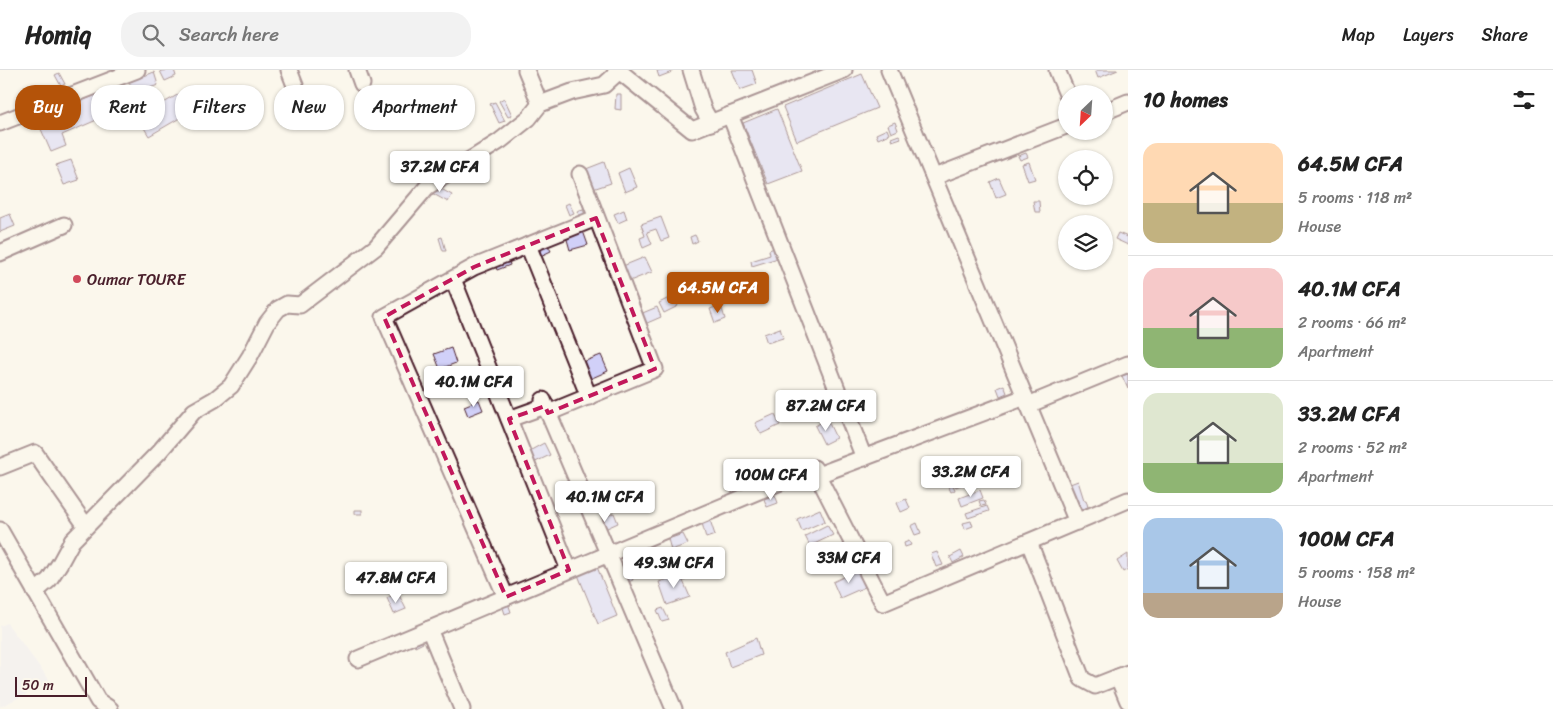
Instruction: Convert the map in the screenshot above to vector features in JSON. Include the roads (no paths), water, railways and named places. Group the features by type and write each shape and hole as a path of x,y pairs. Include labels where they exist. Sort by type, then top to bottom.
{"street":[{"path":"0,123 138,70"},
{"path":"289,70 295,85"},
{"path":"526,70 540,104"},
{"path":"36,592 49,580 72,540 159,452 194,411 215,399 231,386 250,356 267,323 278,309 287,304 300,305 376,247 427,187 500,141 528,118 540,104 572,92 604,85 615,75 617,70 692,130 844,70"},
{"path":"691,70 703,109 711,123"},
{"path":"889,70 1076,522"},
{"path":"1057,70 1063,85"},
{"path":"1113,108 1128,102"},
{"path":"730,115 864,458"},
{"path":"934,177 1058,129"},
{"path":"509,419 546,407 589,397 655,370 580,174"},
{"path":"506,597 384,317 474,266 596,218"},
{"path":"0,253 64,225"},
{"path":"528,245 589,397"},
{"path":"452,279 569,570"},
{"path":"818,475 1128,364"},
{"path":"546,407 674,709"},
{"path":"1,462 35,453 86,526"},
{"path":"358,659 814,468 883,603 1128,500"},
{"path":"0,530 98,701 110,709"},
{"path":"1028,542 1082,679 1094,686 1123,675 1128,701"},
{"path":"429,629 462,709"}],"place":[{"name":"Oumar TOURE","path":"77,279"}]}
